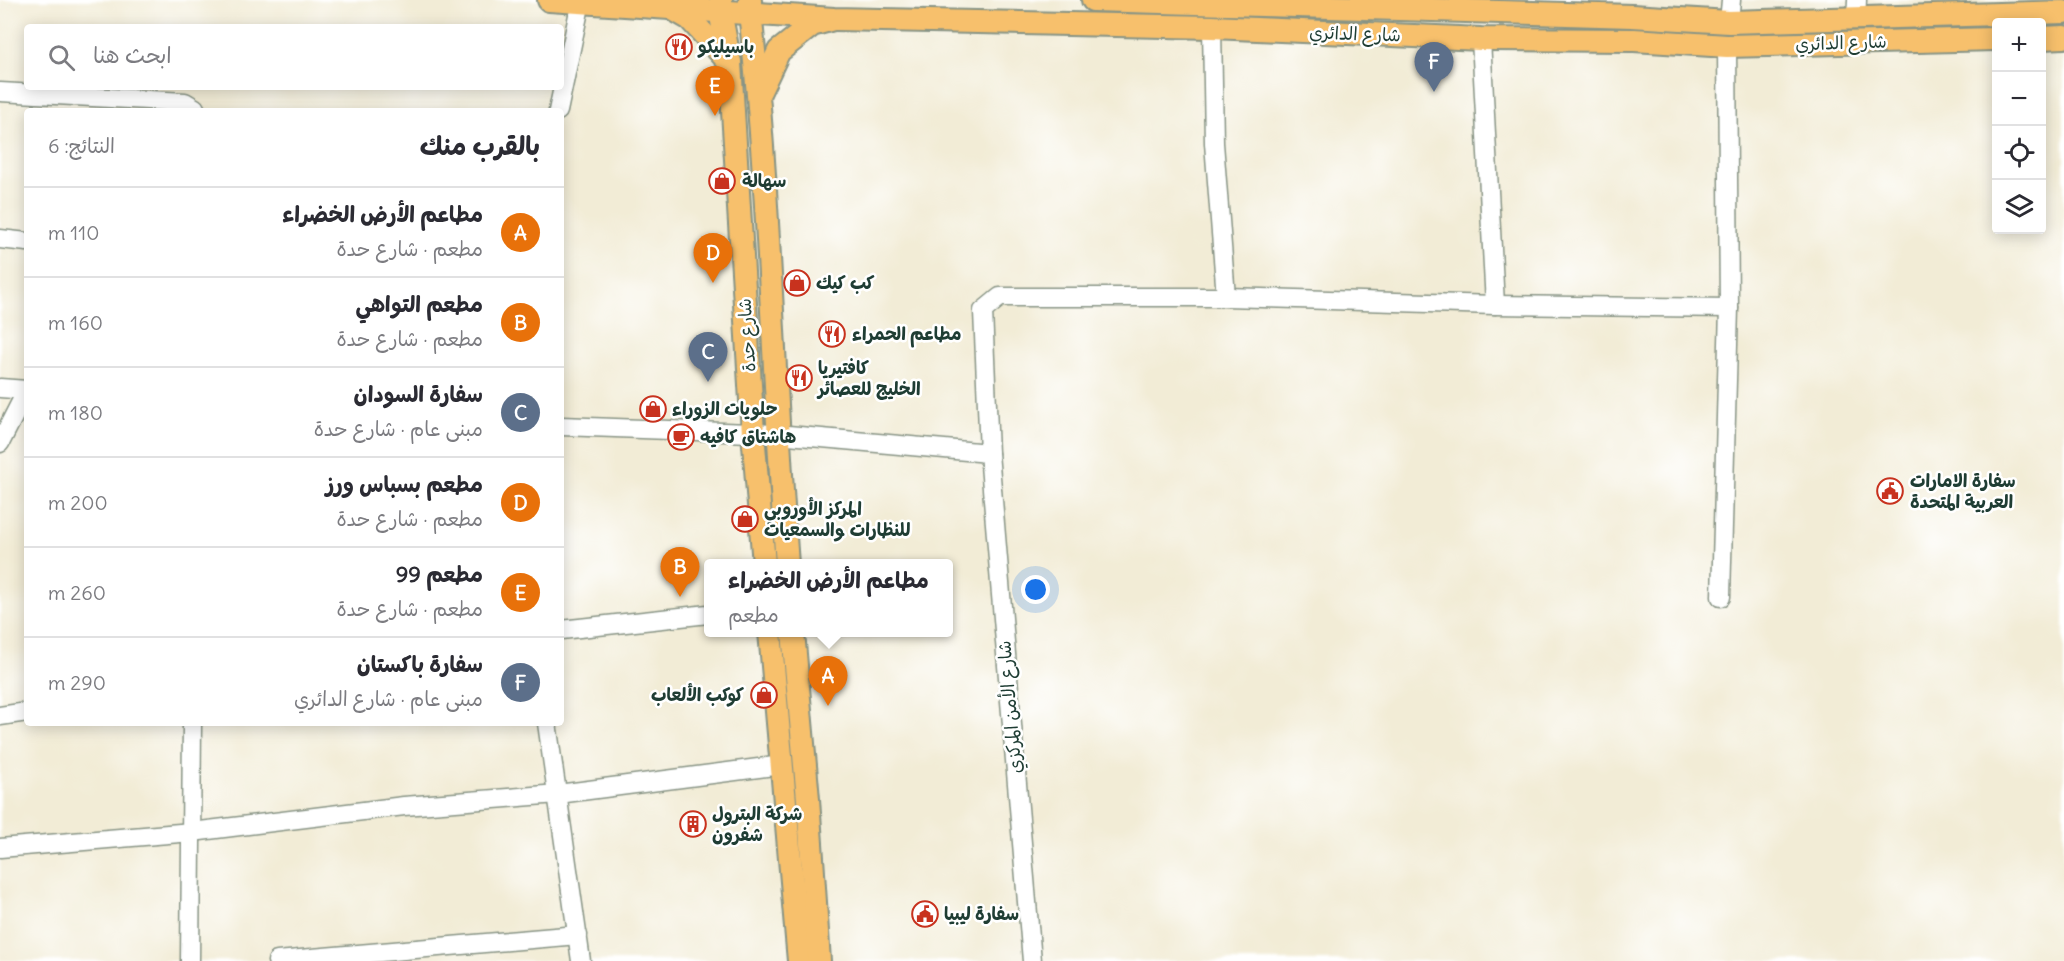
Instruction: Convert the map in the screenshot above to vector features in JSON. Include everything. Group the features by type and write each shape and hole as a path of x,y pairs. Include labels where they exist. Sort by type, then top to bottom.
{"main road":[{"name":"شارع الدائري","path":"549,0 671,8 750,6 834,19 1212,27 1481,39 1634,40 1727,46 1992,39"},
{"name":"شارع الدائري","path":"1093,0 1730,11 1953,8 2064,12"},
{"name":"شارع حدة","path":"721,5 730,63 753,434 764,559"},
{"name":"شارع حدة","path":"750,6 759,95 777,434 787,559"},
{"path":"671,8 690,19 730,63"},
{"path":"1727,46 1730,11"},
{"path":"759,95 779,51 812,25 834,19"},
{"path":"2046,38 2064,37"},
{"path":"770,637 799,961"},
{"path":"793,637 819,961"}],"street":[{"path":"564,82 581,1"},
{"path":"1212,27 1214,142 1226,297 1496,305 1729,308"},
{"path":"1481,39 1496,305"},
{"path":"1721,597 1729,308 1727,46"},
{"path":"559,108 562,90"},
{"path":"0,92 185,102 195,108"},
{"path":"0,239 24,242"},
{"name":"شارع الأمن المركزي","path":"1032,961 989,453 983,311 999,297 1226,297"},
{"path":"0,388 24,390"},
{"path":"0,443 24,396"},
{"path":"564,426 777,434 989,453"},
{"path":"564,630 704,614"},
{"path":"0,716 24,712"},
{"path":"189,961 192,726"},
{"path":"548,726 581,961"},
{"path":"0,848 192,832 404,806 558,794 782,765"},
{"path":"277,961 360,958 578,935"}],"place":[{"name":"باسيليكو","path":"679,47"},
{"name":"سفارة باكستان","path":"1434,92"},
{"name":"مطعم 99","path":"715,116"},
{"name":"سهالة","path":"722,181"},
{"name":"مطعم بسباس ورز","path":"713,283"},
{"name":"كب كيك","path":"797,283"},
{"name":"مطاعم الحمراء","path":"832,334"},
{"name":"كافتيريا الخليج للعصائر","path":"799,378"},
{"name":"سفارة السودان","path":"708,382"},
{"name":"حلويات الزوراء","path":"653,409"},
{"name":"هاشتاق كافيه","path":"681,437"},
{"name":"سفارة الامارات العربية المتحدة","path":"1890,491"},
{"name":"المركز الأوروبي للنظارات والسمعيات","path":"745,519"},
{"name":"مطعم التواهي","path":"680,597"},
{"name":"كوكب الألعاب","path":"764,695"},
{"name":"مطاعم الأرض الخضراء","path":"828,706"},
{"name":"شركة البترول شفرون","path":"693,824"},
{"name":"سفارة ليبيا","path":"925,914"}]}
